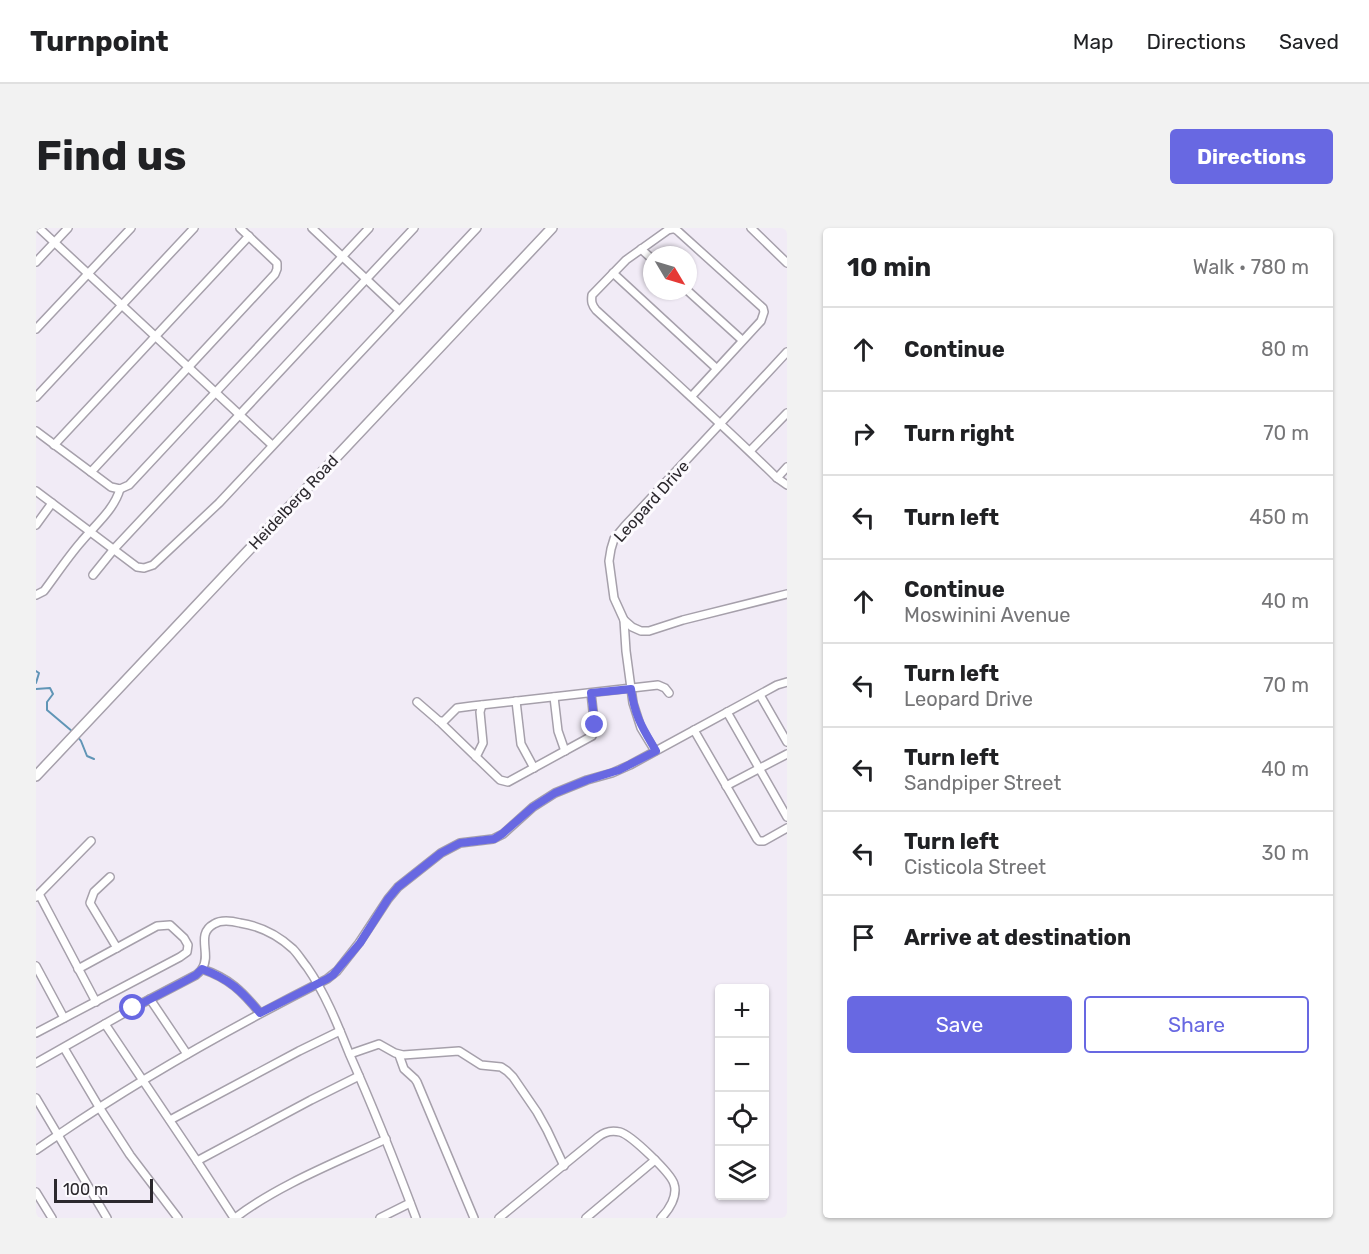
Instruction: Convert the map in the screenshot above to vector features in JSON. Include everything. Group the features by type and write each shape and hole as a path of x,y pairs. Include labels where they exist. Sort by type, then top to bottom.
{"main road":[{"name":"Heidelberg Road","path":"36,776 552,228"}],"street":[{"path":"39,228 272,446"},
{"path":"36,262 68,228"},
{"path":"36,329 131,228"},
{"path":"36,397 194,228"},
{"path":"91,472 275,274 277,263 240,228"},
{"path":"36,431 111,487 120,489 129,484 369,228"},
{"path":"93,575 114,549 414,228"},
{"path":"36,491 137,567 144,568 153,565 219,503 477,228"},
{"path":"751,228 787,263"},
{"path":"315,229 399,310"},
{"path":"691,397 763,318 764,312 763,308 680,233 676,230 669,230 626,260 592,295 592,305 777,478 787,485"},
{"path":"54,445 249,236"},
{"path":"613,273 716,368"},
{"path":"697,299 742,340"},
{"name":"Leopard Drive","path":"656,751 637,717 631,689 624,620 614,598 609,561 614,539 787,352"},
{"path":"750,451 787,414"},
{"path":"777,478 787,467"},
{"path":"36,595 44,591 113,505 120,489"},
{"path":"36,525 52,503"},
{"path":"624,620 641,631 649,631 683,620 787,594"},
{"path":"36,1150 142,1080 260,1013 327,979 337,971 360,943 398,887 441,853 460,843 494,839 533,807 555,793 619,770 777,685 787,682"},
{"path":"439,721 444,721 457,708 516,700 658,685 669,693"},
{"path":"417,702 504,782 512,781 589,739 594,733 595,725 591,693"},
{"path":"760,695 787,742"},
{"path":"554,697 558,731 566,751"},
{"path":"516,700 521,744 534,768"},
{"path":"476,757 483,743 480,712 482,705"},
{"path":"727,712 787,817"},
{"path":"694,730 754,836 759,841 764,841 787,828"},
{"path":"726,786 787,754"},
{"path":"91,841 37,896 96,1002"},
{"path":"110,877 94,892 90,903 117,948"},
{"path":"36,1063 196,975 202,969 206,959 203,936 217,922 230,921 249,924 280,938 294,950 318,984 386,1138 416,1218"},
{"path":"36,1033 180,957 187,952 188,945 170,925 157,926 78,969"},
{"path":"36,966 64,1018"},
{"path":"202,969 230,982 260,1013"},
{"path":"150,999 188,1054"},
{"path":"105,1024 235,1218 284,1188 386,1138"},
{"path":"170,1119 340,1030"},
{"path":"350,1054 379,1044 399,1055 406,1056 459,1051 481,1065 501,1067 513,1077 537,1112 564,1166"},
{"path":"64,1048 130,1155 178,1218"},
{"path":"399,1055 404,1069 417,1082 474,1218"},
{"path":"197,1161 359,1076"},
{"path":"36,1098 107,1218"},
{"path":"499,1218 597,1137 614,1131 631,1138 671,1178 675,1186 671,1206 661,1218"},
{"path":"586,1218 655,1160"},
{"path":"36,1192 52,1218"},
{"path":"380,1218 410,1203"}],"waterway":[{"path":"36,671 39,673 36,683"},
{"path":"36,689 50,688 53,694 47,702 47,710 73,732"},
{"path":"77,736 87,756 94,759"}],"route":[{"path":"133,1008 196,975 202,969 230,982 248,998 260,1013 327,979 337,971 360,943 398,887 441,853 467,841 494,839 533,807 555,793 612,773 656,751 637,717 631,689 591,693 595,725"}]}
